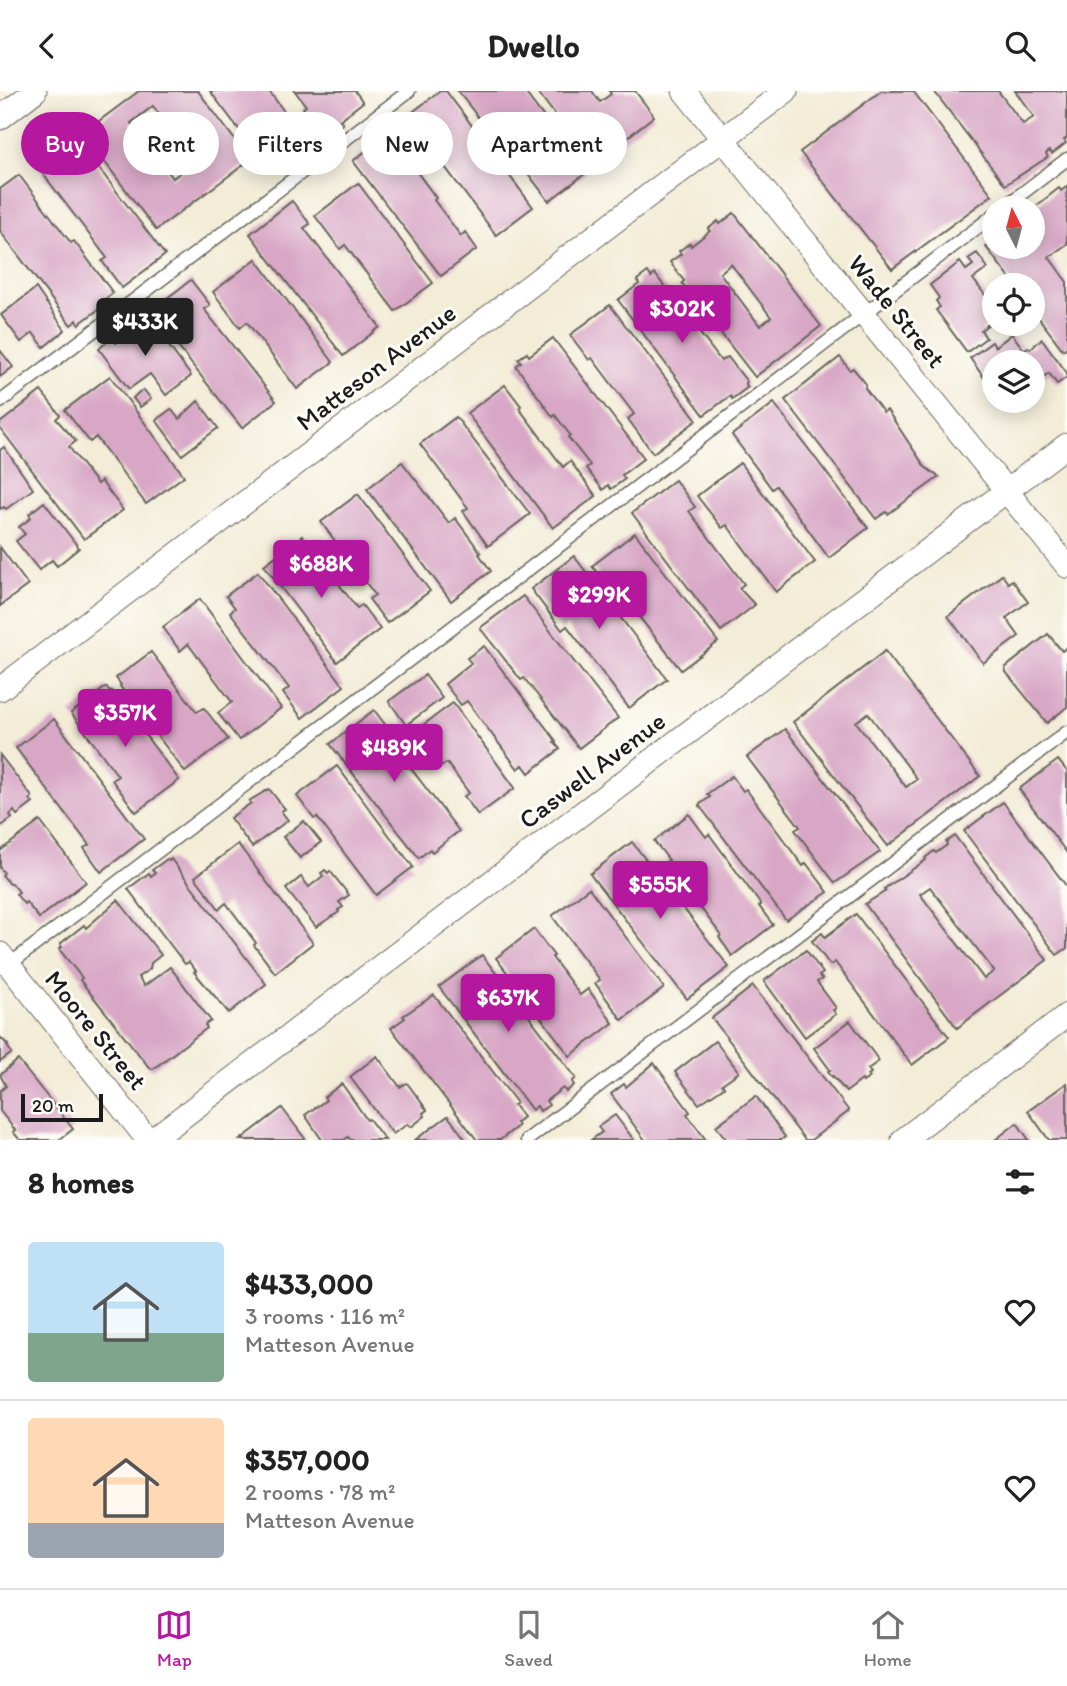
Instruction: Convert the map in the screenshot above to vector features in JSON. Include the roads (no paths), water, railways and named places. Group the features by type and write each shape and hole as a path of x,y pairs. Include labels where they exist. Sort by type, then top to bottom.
{"street":[{"path":"0,118 35,91"},
{"name":"Wade Street","path":"684,91 1067,566"},
{"name":"Matteson Avenue","path":"0,689 786,91"},
{"name":"Caswell Avenue","path":"150,1140 1067,445"},
{"name":"Moore Street","path":"3,964 150,1140"},
{"path":"903,1140 1067,1015"}],"lane":[{"path":"0,402 409,91"},
{"path":"1019,196 1067,159"},
{"path":"3,964 982,224"},
{"path":"527,1140 1067,732"}]}
